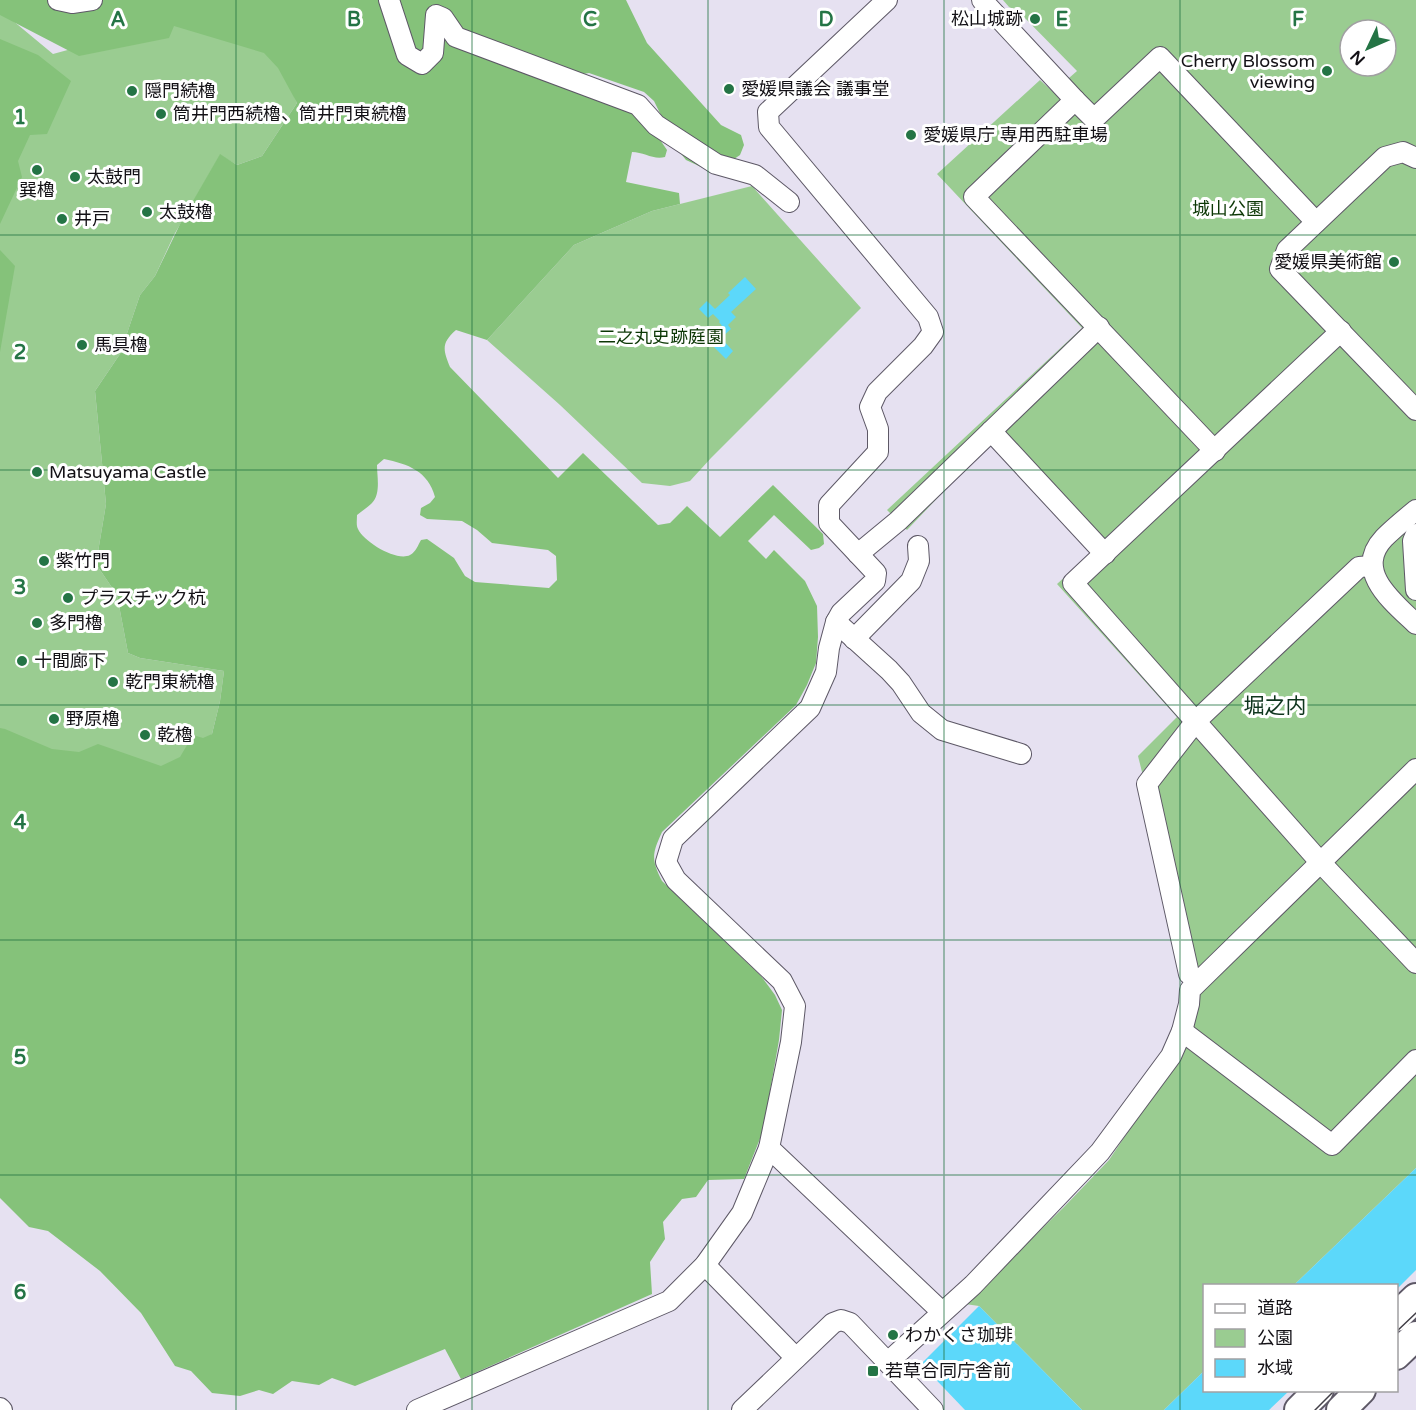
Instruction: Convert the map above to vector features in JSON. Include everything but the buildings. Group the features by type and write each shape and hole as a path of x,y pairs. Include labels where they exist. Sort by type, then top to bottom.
{"highway":[{"path":"1398,1354 1416,1336"},
{"path":"1299,1410 1317,1392"},
{"path":"1341,1410 1359,1392"}],"street":[{"path":"58,0 72,3 92,0"},
{"path":"389,0 407,55 422,64 433,53 436,15 442,18 456,37 638,105 656,125 716,164 755,175 789,202"},
{"path":"430,1408 450,1395 669,1301 705,1265 742,1213 769,1148 791,1042 795,1006 782,981 676,880 666,862 673,840 810,708 826,672 836,622 841,613 875,581 876,573 829,523 828,505 878,452 878,429 870,407 877,392 923,346 933,332 928,317 769,127 768,112 887,0"},
{"path":"982,0 1094,119 1160,57 1316,222"},
{"path":"1075,100 974,197 1215,451"},
{"path":"1416,158 1403,152 1385,157 1287,250 1280,269 1416,410"},
{"path":"858,554 898,521 1099,327"},
{"path":"1341,331 1073,583 1321,863 1416,963"},
{"path":"992,430 1105,554"},
{"path":"1416,510 1383,540 1374,554 1372,566 1378,583 1390,599 1416,624"},
{"path":"1383,540 1395,534 1414,538 1416,590"},
{"path":"854,639 911,581 919,561 918,546"},
{"path":"1189,974 1147,784 1196,721 1359,567 1372,566"},
{"path":"836,622 901,683 921,713 942,730 1021,754"},
{"path":"888,1362 973,1285 1100,1152 1171,1056 1182,1031 1190,990 1416,770"},
{"path":"1182,1031 1332,1145 1416,1060"},
{"path":"769,1148 942,1312"},
{"path":"705,1265 796,1358"},
{"path":"742,1410 837,1321 848,1322 933,1410"}],"green space":[{"path":"0,0 626,0 647,43 721,125 741,135 744,145 740,155 712,172 686,160 678,150 654,101 644,92 589,73 583,74 579,79 634,111 652,128 667,150 665,157 661,158 632,152 626,182 679,193 680,204 652,211 574,245 487,340 456,330 448,339 445,347 450,367 558,478 583,453 658,525 670,523 687,506 720,537 773,485 823,534 824,544 811,550 774,515 748,541 766,559 774,550 805,581 817,606 816,663 796,705 662,832 654,856 662,881 761,976 775,995 782,1010 763,1131 744,1179 708,1180 696,1197 682,1199 663,1222 665,1239 650,1262 652,1294 461,1379 445,1349 355,1386 332,1378 319,1385 292,1381 273,1394 259,1390 240,1396 212,1393 191,1371 175,1366 141,1313 100,1271 48,1231 29,1227 0,1198 0,728 52,749 79,752 98,744 161,766 180,757 193,735 203,738 212,734 224,671 140,658 128,653 117,595 96,564 106,504 95,391 120,354 140,295 155,276 182,220 220,154 237,165 262,156 297,103 278,68 264,53 174,26 169,38 79,56 0,15","holes":["384,459 416,470 432,488 435,497 421,508 420,515 427,519 462,521 492,543 548,550 556,556 557,580 549,588 475,582 465,576 454,558 427,539 421,540 414,552 404,556 381,550 367,540 358,529 357,515 372,503 377,495 377,465"]},
{"name":"城山公園","path":"1003,0 1416,0 1416,1168 1295,1284 1203,1284 1203,1372 1164,1410 1082,1410 979,1306 965,1304 1109,1160 1184,1048 1183,992 1187,951 1138,756 1177,717 1057,584 1091,553 990,443 907,530 887,510 1082,328 937,174 1040,80 1053,92 1077,71 1018,11 1009,7"},
{"path":"0,10 53,54 177,20 269,42 297,103 262,156 237,165 220,155 174,235 155,276 140,295 120,354 95,391 106,504 96,564 117,595 128,653 140,658 224,671 212,734 168,777 0,740"},
{"path":"0,39 38,55 71,81 47,134 30,135 18,161 22,177 0,224"},
{"name":"二之丸史跡庭園","path":"752,186 861,308 690,481 670,486 642,483 487,340 574,245 652,211"},
{"path":"0,250 15,266 0,352"}],"water":[{"path":"745,277 756,289 731,312 736,317 728,325 731,329 721,338 733,351 726,359 702,338 710,330 714,334 722,326 720,321 713,314 708,318 699,309 707,301 715,309"},
{"path":"1416,1168 1416,1270 1398,1288 1398,1284 1295,1284"},
{"path":"979,1306 1082,1410 965,1410 921,1364"},
{"path":"1203,1372 1203,1392 1288,1392 1269,1410 1164,1410"}],"tram line":[{"path":"1398,1330 1416,1313"},
{"path":"1315,1410 1333,1392"}],"place":[{"name":"松山城跡","path":"1035,19"},
{"name":"Cherry Blossom viewing","path":"1327,71"},
{"name":"愛媛県議会 議事堂","path":"729,89"},
{"name":"隠門続櫓","path":"132,91"},
{"name":"筒井門西続櫓、筒井門東続櫓","path":"161,114"},
{"name":"愛媛県庁 専用西駐車場","path":"911,135"},
{"name":"巽櫓","path":"37,170"},
{"name":"太鼓門","path":"75,177"},
{"name":"太鼓櫓","path":"147,212"},
{"name":"井戸","path":"62,219"},
{"name":"愛媛県美術館","path":"1394,262"},
{"name":"馬具櫓","path":"82,345"},
{"name":"Matsuyama Castle","path":"37,472"},
{"name":"紫竹門","path":"44,561"},
{"name":"プラスチック杭","path":"68,598"},
{"name":"多門櫓","path":"37,623"},
{"name":"十間廊下","path":"22,661"},
{"name":"乾門東続櫓","path":"113,682"},
{"name":"野原櫓","path":"54,719"},
{"name":"乾櫓","path":"145,735"},
{"name":"わかくさ珈琲","path":"893,1335"},
{"name":"若草合同庁舎前","path":"873,1371"}],"district":[{"name":"堀之内","path":"1275,706"}]}
